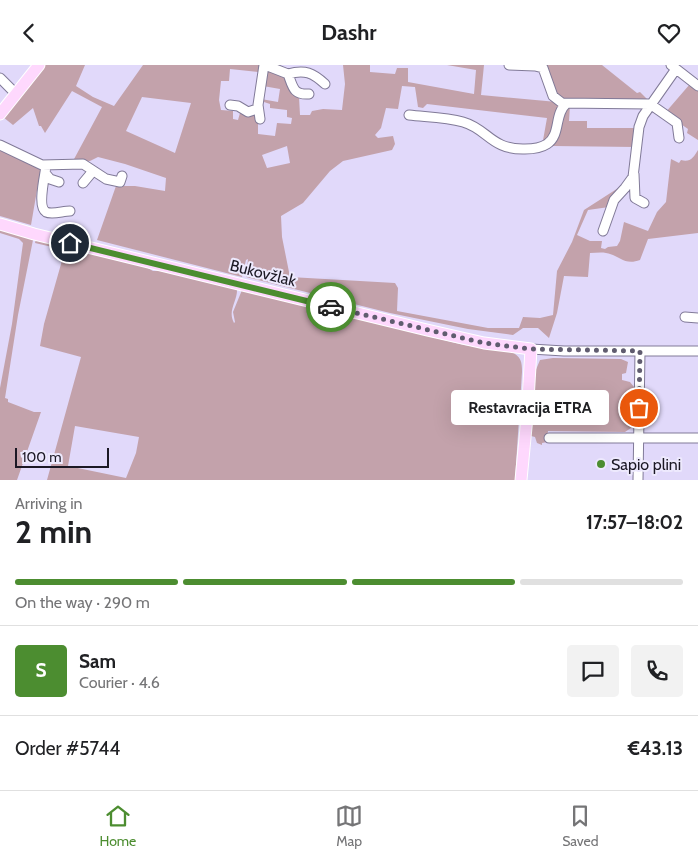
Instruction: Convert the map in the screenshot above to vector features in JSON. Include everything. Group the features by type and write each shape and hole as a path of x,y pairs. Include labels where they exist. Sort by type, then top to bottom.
{"main road":[{"path":"0,114 39,65"},
{"name":"Bukovžlak","path":"0,224 34,234 427,330 484,343 531,349"},
{"path":"521,480 531,349"}],"street":[{"path":"260,119 257,109 265,65 288,74 301,71 311,73 325,84"},
{"path":"509,65 543,68 553,96 566,104 650,104 677,123 679,138"},
{"path":"644,203 635,198 634,171 639,127 650,104 674,67 698,87"},
{"path":"288,74 298,94 309,94"},
{"path":"0,78 16,94"},
{"path":"409,115 465,123 501,145 518,149 529,149 540,147 550,142 555,134 560,110 566,104"},
{"path":"230,105 238,106 248,112 257,109"},
{"path":"0,145 45,170 50,179 58,182"},
{"path":"45,170 83,164 106,179 120,182 122,176"},
{"path":"45,170 41,204 44,210 48,213 70,211"},
{"path":"83,183 93,171"},
{"path":"603,231 614,200 630,182 634,171"},
{"path":"686,317 698,318"},
{"name":"Bukovžlak","path":"531,349 698,351"},
{"path":"638,480 640,351"},
{"path":"549,437 698,438"}],"shaded area":[{"path":"43,65 85,65 76,86 93,97 114,106 143,65 262,65 257,87 258,72 230,69 229,81 221,81 219,100 221,110 233,111 233,119 238,120 240,113 251,114 256,117 258,122 258,134 275,136 277,123 291,124 292,118 287,117 287,110 270,108 270,104 261,101 261,99 278,102 280,89 263,86 266,70 283,72 299,97 300,115 310,115 312,111 323,109 342,110 345,84 343,65 370,65 370,72 395,74 397,68 408,68 408,82 474,94 476,70 447,65 484,65 481,95 557,102 561,105 555,133 542,146 547,118 427,104 423,108 418,107 415,87 402,86 398,109 386,108 381,128 375,135 378,138 393,136 395,144 392,150 343,161 330,171 303,203 281,216 282,237 290,277 395,283 398,288 397,311 488,328 519,328 523,317 540,318 553,315 557,271 572,242 584,210 626,183 609,207 588,210 577,235 590,241 602,241 601,248 605,249 617,246 624,222 648,231 657,212 666,202 671,159 679,163 681,160 689,160 698,150 698,233 648,239 640,260 634,262 626,261 611,254 590,253 588,277 564,276 557,313 549,338 538,328 523,328 513,335 468,329 390,313 246,277 248,259 246,260 242,277 97,240 116,186 135,186 165,191 166,178 98,157 90,161 73,161 102,107 72,91 45,133 41,126 39,126 33,108 13,125 3,117","holes":["142,97 191,103 175,153 126,131","287,146 290,163 267,168 262,155"]},
{"path":"540,65 602,65 637,93 640,92 648,100 558,99"},
{"path":"690,84 698,91 698,140 687,133 688,129 665,113"},
{"path":"570,105 569,121 587,121 587,128 637,128 635,147 553,146 549,148 561,111"},
{"path":"0,147 41,167 31,225 0,216"},
{"path":"0,228 32,238 33,240 18,315 5,398 8,399 8,402 34,412 41,412 17,480 0,480 0,388 12,324 23,243 19,239 0,233"},
{"path":"36,239 146,267 153,271 168,271 237,288 232,310 234,323 233,312 242,290 464,345 511,352 517,355 522,365 515,480 47,480 81,357 40,346 44,324 65,250 35,243","holes":["75,426 139,437 136,453 126,478 68,466"]},
{"path":"553,358 621,359 628,362 626,373 622,374 622,380 630,382 634,387 634,424 631,428 625,432 548,431 547,442 542,443 542,445 537,443 535,437 531,436 535,372 540,360"}],"way so far":[{"path":"331,307 484,343 564,351 640,351 639,408"}],"place":[{"name":"Restavracija ETRA","path":"639,408"},
{"name":"Sapio plini","path":"601,464"}],"route":[{"path":"70,243 331,307"}]}
